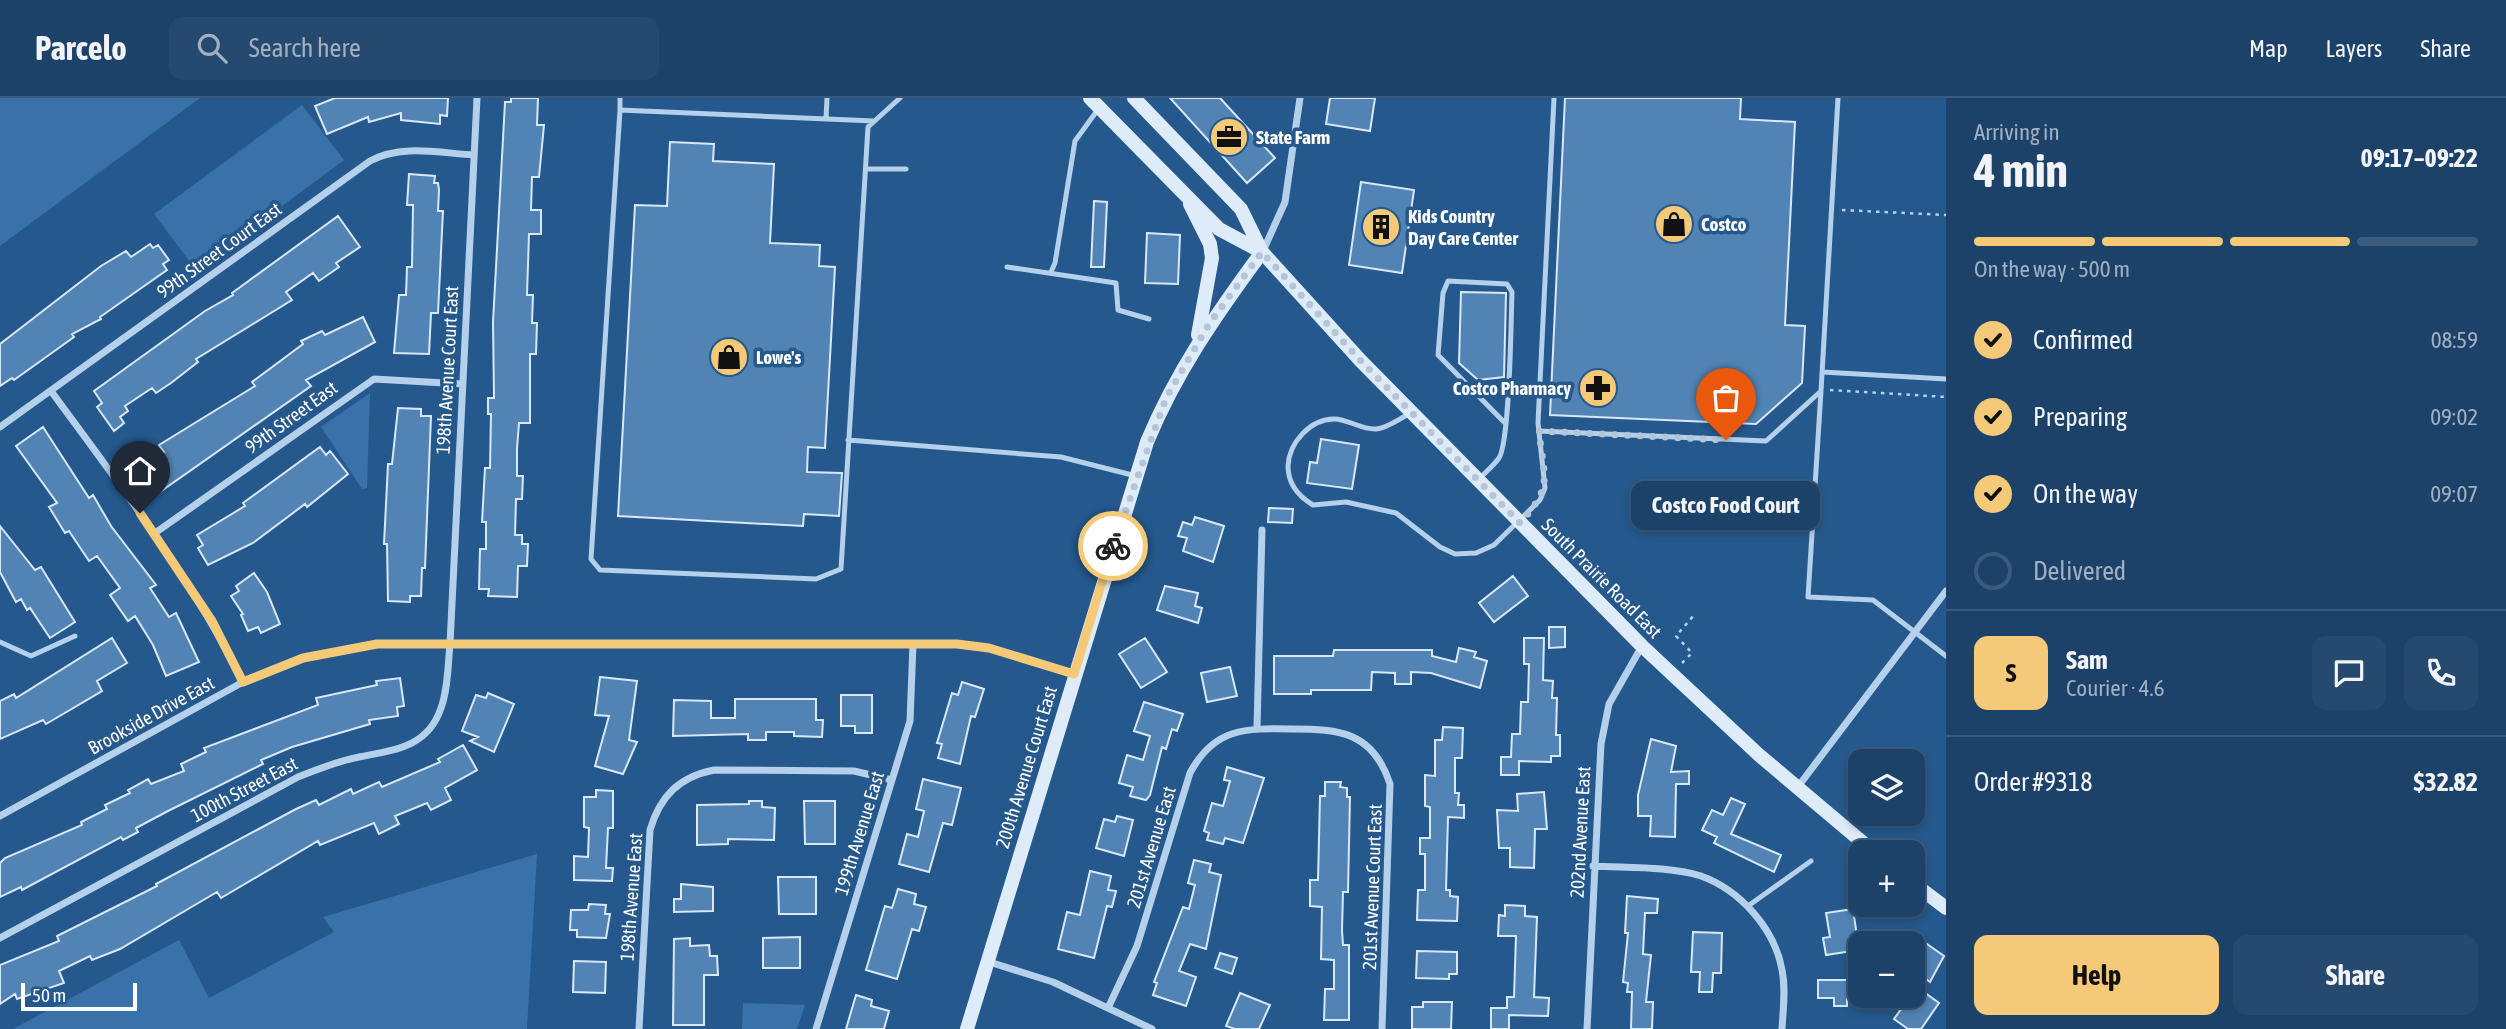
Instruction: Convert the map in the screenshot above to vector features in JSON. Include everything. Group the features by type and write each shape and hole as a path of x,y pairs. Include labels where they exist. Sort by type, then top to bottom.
{"main road":[{"name":"South Prairie Road East","path":"1134,98 1241,209 1262,252 1520,523 1642,646 1797,789 1859,840"},
{"name":"South Prairie Road East","path":"1094,103 1219,229 1262,252"},
{"path":"1184,194 1210,244 1213,258 1196,347"},
{"name":"200th Avenue Court East","path":"967,1029 985,961 1136,475 1166,398 1196,347 1262,252"},
{"path":"1925,892 1946,908"}],"street":[{"name":"198th Avenue Court East","path":"450,644 477,98"},
{"name":"200th Avenue Court East","path":"1262,252 1285,202 1300,98"},
{"name":"99th Street Court East","path":"0,427 382,154 408,150 474,155"},
{"name":"99th Street East","path":"155,533 374,379 462,384"},
{"path":"51,391 155,533 212,621 243,682"},
{"path":"1257,729 1262,530"},
{"path":"1797,789 1946,591"},
{"name":"Brookside Drive East","path":"0,816 243,682 303,658 377,644 913,644 989,648 1074,674"},
{"name":"100th Street East","path":"0,938 298,777 326,765 410,746 436,722 443,705 450,644"},
{"name":"199th Avenue East","path":"816,1029 912,708 913,644"},
{"name":"202nd Avenue East","path":"1587,1029 1593,866 1605,719 1615,691 1642,646"},
{"name":"201st Avenue East","path":"1108,1008 1138,946 1194,766 1210,745 1223,737 1257,729 1330,729 1346,733 1373,750"},
{"name":"201st Avenue Court East","path":"1373,750 1386,770 1392,803 1382,1029"},
{"name":"198th Avenue East","path":"639,1029 650,830 664,796 684,780 713,770 854,771 892,780"},
{"path":"1593,866 1700,876 1735,895 1748,906 1779,955 1783,973 1782,1029"},
{"path":"985,961 1053,982 1152,1029"}],"lane":[{"path":"620,98 592,559 600,570 816,579 841,569 868,127 900,98"},
{"path":"826,119 827,98"},
{"path":"1412,412 1381,429 1334,419 1320,423 1300,436 1293,447 1288,466 1295,491 1312,505 1346,502 1396,513 1440,547 1455,554 1476,553 1494,545 1520,523 1540,500 1545,488 1539,431 1554,98"},
{"path":"1838,98 1808,597 1873,600 1946,656"},
{"path":"1051,272 1055,263 1075,141 1094,103"},
{"path":"620,110 874,121"},
{"path":"866,169 906,169"},
{"path":"1007,267 1116,283 1118,310 1149,319"},
{"path":"1478,480 1500,457 1505,423 1512,292 1507,284 1448,281 1443,293 1438,355 1505,423"},
{"path":"1822,372 1946,379"},
{"path":"1539,431 1766,442 1821,388"},
{"path":"848,440 1061,457 1136,475"},
{"path":"0,642 31,656 75,636"},
{"path":"1748,906 1811,861"}],"path":[{"path":"1832,210 1946,215"},
{"path":"1821,388 1834,392 1946,397"},
{"path":"1672,674 1692,653 1675,636 1695,614"}],"shaded area":[{"path":"0,98 200,98 0,246"},
{"path":"302,105 344,160 196,270 154,214"},
{"path":"370,393 367,488 362,489 321,427"},
{"path":"537,854 527,1029 13,1029 179,940 209,998 334,932 323,917"},
{"path":"743,1003 805,1005 797,1029 742,1029"}],"building":[{"path":"335,98 448,98 447,116 440,115 440,124 401,120 401,113 369,122 368,117 327,134 315,106"},
{"path":"511,98 538,98 537,125 544,125 539,177 532,177 531,210 541,210 541,234 529,234 527,295 533,295 532,323 537,323 536,354 530,354 530,423 519,423 517,476 523,476 522,499 516,499 515,535 522,535 522,544 528,544 527,566 518,566 517,597 488,596 489,589 479,589 480,549 486,549 486,522 482,522 485,468 490,468 491,414 488,414 488,398 494,398 493,322 505,102 511,102"},
{"path":"1170,98 1220,98 1275,158 1247,183"},
{"path":"1330,98 1375,98 1370,131 1326,124"},
{"name":"Costco","path":"1565,98 1741,98 1740,119 1795,122 1785,325 1805,326 1802,383 1756,424 1550,415"},
{"name":"Lowe's","path":"670,142 714,144 713,161 774,164 770,243 820,245 819,266 835,267 825,448 808,447 807,472 842,473 839,516 804,514 803,526 618,516 635,205 667,206"},
{"path":"409,174 435,176 434,183 438,183 439,190 438,211 443,211 438,313 431,313 429,354 394,353 399,295 406,295 407,267 412,267 413,205 407,205"},
{"name":"Kids Country Day Care Center","path":"1361,182 1414,190 1402,273 1349,265"},
{"path":"1094,201 1107,202 1104,267 1091,267"},
{"path":"338,216 360,247 336,263 339,267 319,281 313,273 286,292 292,300 196,359 198,362 171,383 156,393 152,388 125,406 128,411 120,417 124,423 114,431 97,407 102,403 94,391 205,311 233,295 232,293"},
{"path":"1147,233 1180,235 1178,284 1145,283"},
{"path":"150,244 153,248 158,245 169,260 163,264 167,270 100,317 101,319 72,334 74,337 14,380 12,378 0,386 0,344 101,266 126,251 131,257"},
{"path":"1461,292 1506,293 1504,377 1478,380 1459,363"},
{"path":"363,317 375,342 306,380 311,386 157,494 140,468 164,452 159,445 255,386 252,382 303,344 301,341 322,331 325,335"},
{"path":"398,408 421,409 421,416 431,416 425,568 422,568 421,596 410,596 410,602 388,601 387,544 384,544 388,464 392,464"},
{"path":"43,427 89,498 93,495 111,526 156,585 150,588 169,617 176,613 199,662 166,676 153,645 135,616 128,621 110,595 120,588 97,556 89,561 69,531 65,533 49,507 57,503 16,446"},
{"path":"1321,439 1359,445 1352,489 1307,483 1310,462 1317,463"},
{"path":"320,447 326,455 330,451 348,474 307,507 305,504 253,543 208,565 198,548 203,545 197,535 245,506 243,503"},
{"path":"1269,508 1293,509 1292,523 1268,522"},
{"path":"1195,517 1224,526 1213,562 1183,551 1187,538 1178,536 1183,522 1192,525"},
{"path":"0,526 35,570 41,567 75,622 50,638 30,608 27,610 21,599 16,602 0,572"},
{"path":"254,573 267,592 280,624 261,633 258,627 248,631 241,615 243,614 231,596 239,591 236,586"},
{"path":"1513,576 1528,596 1494,622 1479,603"},
{"path":"1165,586 1198,593 1195,606 1202,608 1198,623 1157,610"},
{"path":"1549,627 1565,627 1565,647 1549,648"},
{"path":"112,638 127,663 97,681 102,691 46,724 43,720 0,739 0,701 14,694 16,698"},
{"path":"1145,638 1167,672 1141,688 1119,654"},
{"path":"1524,638 1544,638 1543,680 1553,681 1552,698 1557,698 1556,735 1560,735 1560,756 1551,756 1551,762 1519,761 1519,775 1501,775 1501,757 1511,757 1512,734 1520,734 1521,702 1528,702 1529,664 1524,664"},
{"path":"1459,648 1476,652 1474,657 1487,661 1480,688 1431,673 1411,672 1411,684 1395,684 1395,673 1372,672 1371,690 1311,690 1311,694 1274,694 1274,656 1333,656 1334,650 1432,650 1432,656 1456,662"},
{"path":"1230,667 1237,696 1207,702 1201,673"},
{"path":"600,677 637,681 629,740 637,742 623,774 595,766 609,716 595,715"},
{"path":"400,678 404,706 397,707 398,716 369,720 370,724 292,747 261,760 263,764 136,828 138,832 123,840 121,837 22,890 21,887 0,897 0,863 5,858 82,825 81,822 107,809 105,805 130,793 128,790 148,779 151,784 184,771 181,764 206,752 204,748 318,705 316,698 377,685 376,681"},
{"path":"962,682 984,689 975,717 971,716 960,764 938,758 942,744 937,743 952,693 958,695"},
{"path":"488,693 514,704 494,752 470,741 478,737 462,731 476,695 486,698"},
{"path":"841,695 872,695 872,733 855,733 855,726 841,726"},
{"path":"735,699 816,699 816,720 823,720 822,737 794,736 794,732 766,732 766,740 748,740 748,734 673,736 674,700 711,701 711,718 735,718"},
{"path":"1144,702 1183,714 1177,731 1172,729 1166,749 1162,747 1150,795 1146,800 1130,796 1133,787 1119,783 1127,755 1143,760 1150,736 1134,731"},
{"path":"1443,727 1463,728 1462,758 1455,758 1455,793 1459,793 1458,805 1464,805 1464,818 1448,817 1446,890 1450,890 1450,896 1458,897 1457,921 1417,920 1418,890 1425,890 1425,854 1420,854 1420,838 1430,838 1430,807 1425,806 1425,775 1435,776 1435,740 1442,740"},
{"path":"1651,739 1676,746 1671,772 1689,771 1689,784 1676,784 1675,837 1650,836 1651,816 1638,816 1638,795"},
{"path":"463,745 477,770 445,788 451,800 431,810 427,803 395,816 399,824 379,834 374,823 320,845 318,841 221,898 217,892 120,949 92,960 90,956 59,971 64,983 17,999 15,994 0,1004 0,965 59,941 57,936 157,886 156,884 296,809 316,800 319,805 351,789 353,794 379,782 382,787 440,762 438,759"},
{"path":"1227,767 1264,778 1243,843 1225,838 1223,844 1207,840 1209,833 1204,831 1212,803 1223,806 1230,781 1224,780"},
{"path":"923,779 961,788 952,825 943,823 929,872 899,864 907,834 918,837 924,811 916,809"},
{"path":"1325,782 1341,782 1340,787 1347,788 1347,797 1350,797 1348,892 1343,892 1342,930 1343,945 1349,945 1349,1020 1324,1020 1325,989 1334,989 1334,960 1321,959 1322,907 1310,906 1310,880 1318,880 1320,796 1325,796"},
{"path":"596,790 613,791 613,828 608,828 606,868 613,868 612,881 574,880 574,856 588,857 589,828 584,827 584,797 596,797"},
{"path":"1544,792 1547,829 1535,829 1534,868 1510,867 1510,848 1499,848 1497,810 1518,811 1517,794"},
{"path":"1731,798 1745,804 1731,834 1781,855 1774,872 1714,843 1717,837 1702,830 1712,810 1723,815"},
{"path":"749,801 762,801 762,807 775,808 774,840 728,839 728,844 697,845 697,805 749,804"},
{"path":"804,801 835,801 835,844 805,844"},
{"path":"1117,816 1133,820 1124,856 1096,848 1104,819 1115,822"},
{"path":"1194,860 1211,864 1209,872 1221,875 1206,949 1190,944 1179,971 1196,977 1186,1006 1153,995 1157,983 1154,982 1183,907 1189,909 1195,885 1188,883"},
{"path":"1090,871 1111,876 1108,890 1116,891 1112,907 1107,906 1094,958 1058,949 1067,912 1080,915"},
{"path":"778,877 816,877 816,914 779,914"},
{"path":"681,884 713,887 713,911 674,912 674,899 681,899"},
{"path":"898,889 916,894 914,904 926,907 919,931 912,929 897,979 866,970 885,906 892,908"},
{"path":"1627,896 1658,899 1657,913 1645,913 1643,954 1651,955 1646,1002 1653,1002 1652,1029 1631,1029 1632,992 1627,992 1628,983 1623,982 1628,933 1625,933"},
{"path":"589,904 606,905 605,914 610,914 606,938 577,937 577,930 570,930 571,910 588,910"},
{"path":"1505,905 1525,906 1525,916 1537,917 1534,997 1549,998 1548,1016 1509,1015 1509,1029 1491,1029 1491,1008 1507,1008 1507,997 1514,997 1516,936 1498,936 1499,915 1505,916"},
{"path":"1848,910 1848,917 1854,917 1856,931 1848,931 1848,952 1826,955 1823,938 1830,937 1826,913"},
{"path":"1693,932 1722,933 1721,973 1713,973 1712,992 1699,992 1700,972 1691,972"},
{"path":"800,937 800,968 763,968 763,938"},
{"path":"690,938 690,946 709,945 710,956 717,956 718,975 704,975 704,1025 673,1025 674,939"},
{"path":"1925,943 1944,956 1930,982 1925,978"},
{"path":"1417,951 1457,952 1457,974 1449,974 1449,979 1416,978"},
{"path":"1220,953 1237,958 1232,974 1215,968"},
{"path":"574,961 606,962 605,993 573,992"},
{"path":"1818,980 1848,980 1847,1006 1834,1006 1834,998 1818,998"},
{"path":"1240,993 1270,1005 1259,1029 1235,1029 1226,1026"},
{"path":"1925,993 1939,1003 1921,1029 1908,1029 1894,1019 1902,1008 1925,1008"},
{"path":"856,995 872,1000 871,1006 889,1011 884,1029 846,1029"},
{"path":"1423,1002 1452,1002 1451,1029 1412,1029 1412,1007 1423,1007"}],"way so far":[{"path":"1113,546 1147,442 1166,398 1209,324 1262,252 1360,360 1520,523 1540,500 1545,488 1539,431 1726,440"}],"place":[{"name":"State Farm","path":"1229,137"},
{"name":"Costco","path":"1674,224"},
{"name":"Kids Country Day Care Center","path":"1381,227"},
{"name":"Lowe's","path":"729,357"},
{"name":"Costco Pharmacy","path":"1598,388"},
{"name":"Costco Food Court","path":"1726,440"}],"route":[{"path":"140,513 212,621 243,682 303,658 377,644 553,642 974,645 1074,674 1113,546"}]}
